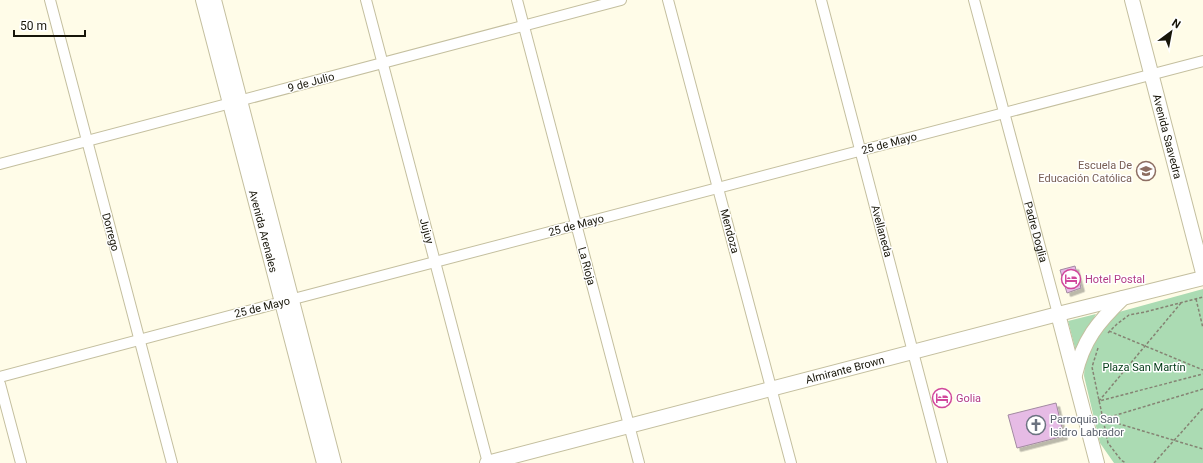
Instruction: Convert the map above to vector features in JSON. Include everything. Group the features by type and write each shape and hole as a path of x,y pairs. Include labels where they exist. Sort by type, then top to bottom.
{"street":[{"name":"Dorrego","path":"50,0 172,463"},
{"name":"Avenida Arenales","path":"203,0 235,102 287,301 334,463"},
{"name":"Avenida Arenales","path":"214,0 235,102"},
{"name":"Jujuy","path":"366,0 488,463"},
{"name":"La Rioja","path":"517,0 639,463"},
{"name":"9 de Julio","path":"0,164 621,0"},
{"name":"Mendoza","path":"668,0 792,463"},
{"name":"Avellaneda","path":"821,0 942,463"},
{"name":"Padre Doglia","path":"974,0 1096,457"},
{"name":"Avenida Saavedra","path":"1132,0 1203,273"},
{"name":"25 de Mayo","path":"0,377 1203,61"},
{"name":"Almirante Brown","path":"488,463 1058,314 1203,278"},
{"path":"1074,376 1078,360 1092,332 1106,314 1124,298"},
{"name":"Avenida Arenales","path":"287,301 324,463"},
{"path":"0,384 21,463"},
{"path":"1096,457 1106,463"}],"path":[{"path":"1107,334 1129,315 1203,297"},
{"path":"1196,299 1203,328"},
{"path":"1099,401 1181,303"},
{"path":"1110,331 1203,370"},
{"path":"1098,348 1092,367 1108,443 1121,460 1126,463"},
{"path":"1099,401 1203,374"},
{"path":"1103,418 1203,389"},
{"path":"1154,463 1203,408"},
{"path":"1103,418 1203,449"}],"green space":[{"name":"Plaza San Martín","path":"1203,289 1203,463 1114,463 1100,443 1084,376 1085,359 1088,347 1110,317 1119,312"},
{"path":"1096,314 1076,352 1068,321"}],"building":[{"name":"Hotel Postal","path":"1075,266 1081,288 1067,293 1060,270"},
{"name":"Parroquia San Isidro Labrador","path":"1056,403 1064,436 1017,448 1008,415"}],"place":[{"name":"Escuela De Educación Católica","path":"1146,171"},
{"name":"Hotel Postal","path":"1071,279"},
{"name":"Golia","path":"942,398"},
{"name":"Parroquia San Isidro Labrador","path":"1036,425"}]}
